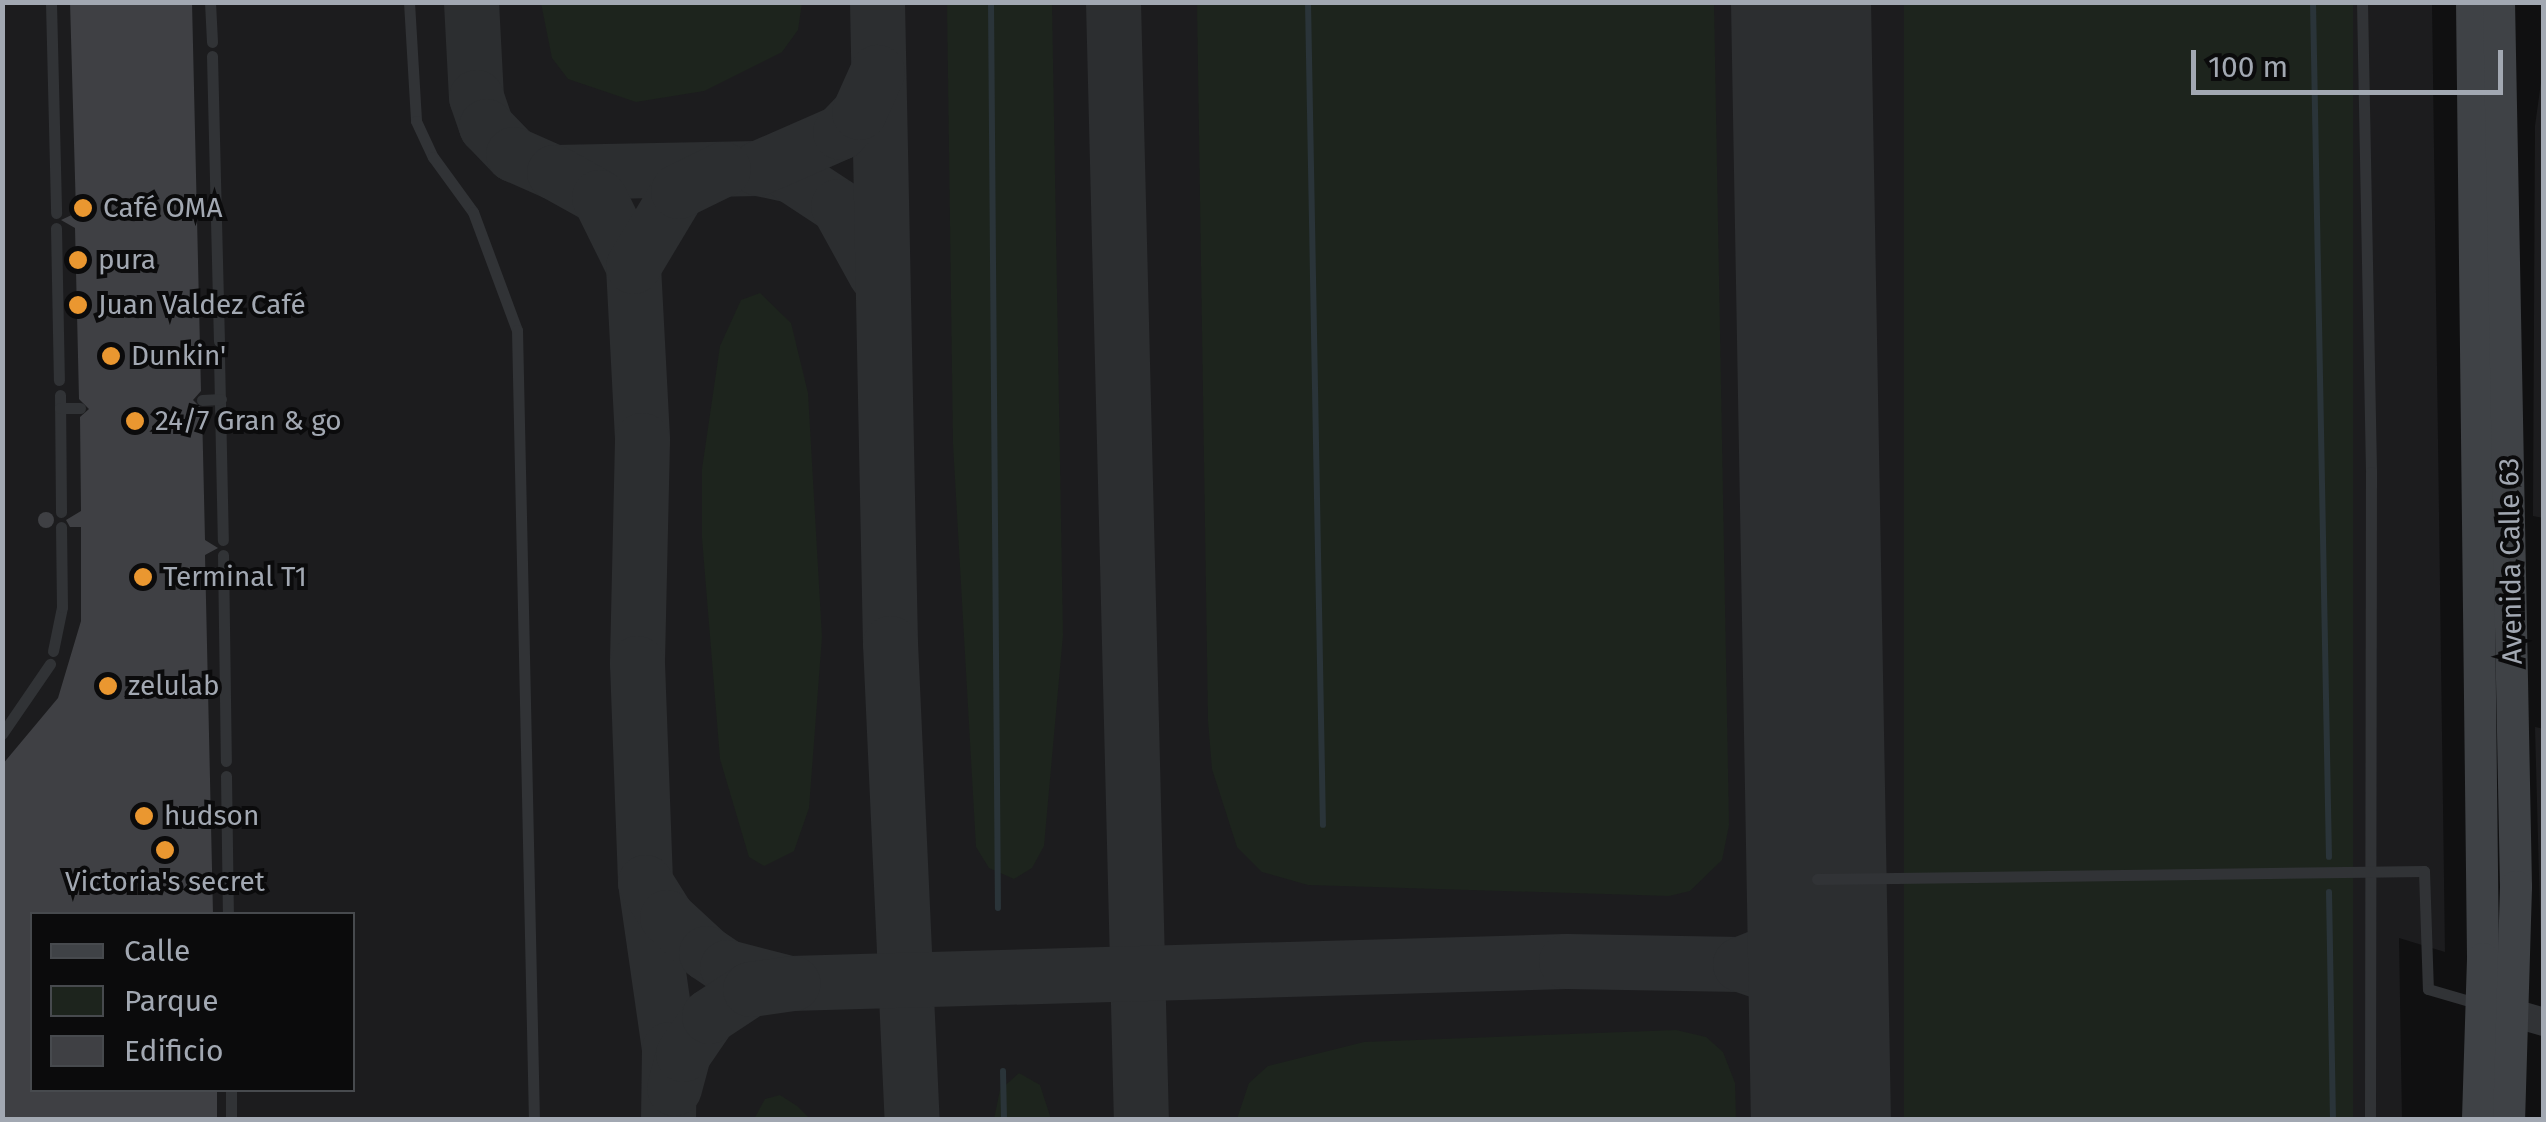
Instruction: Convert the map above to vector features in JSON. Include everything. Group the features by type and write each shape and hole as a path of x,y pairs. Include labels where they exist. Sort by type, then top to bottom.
{"main road":[{"name":"Avenida Calle 63","path":"2472,2 2514,1013 2478,1120"},
{"name":"Avenida Calle 63","path":"2499,2 2514,1013 2509,1120"}],"lane":[{"path":"210,2 212,42"},
{"path":"409,2 416,121 433,157 473,212 517,330 534,1120"},
{"path":"2362,2 2371,472 2370,1120"},
{"path":"50,3 56,213"},
{"path":"212,56 219,341"},
{"path":"56,228 59,380"},
{"path":"219,356 223,540"},
{"path":"202,400 221,399"},
{"path":"61,512 60,402 80,408"},
{"path":"53,651 62,607 61,527"},
{"path":"223,555 226,761"},
{"path":"2,734 50,664"},
{"path":"226,776 228,912"},
{"path":"1816,879 2424,871 2428,989 2514,1013"},
{"path":"231,1092 232,1120"}],"shaded area":[{"path":"2,3 2432,3 2445,952 2399,938 2402,1119 3,1119"},
{"path":"2543,68 2543,518 2533,516 2535,126"},
{"path":"2535,727 2544,729 2543,988 2542,987"}],"green space":[{"path":"541,2 802,3 798,30 782,52 704,91 636,102 568,79 552,58"},
{"path":"947,3 1052,3 1063,635 1044,846 1032,868 1014,879 989,868 976,847 953,444"},
{"path":"1197,3 1714,3 1729,825 1722,860 1690,891 1669,896 1308,885 1262,872 1237,847 1212,769 1208,721"},
{"path":"1904,3 2353,3 2353,1119 1904,1119"},
{"path":"760,293 791,323 808,393 822,637 809,808 794,851 764,866 749,857 720,759 702,538 702,469 720,346 741,300"},
{"path":"1676,1030 1706,1037 1723,1052 1735,1083 1736,1119 1237,1119 1249,1083 1268,1066 1364,1042"},
{"path":"1019,1073 1040,1085 1051,1119 994,1119 1000,1090"},
{"path":"780,1095 810,1119 754,1119 765,1099"}],"building":[{"name":"Terminal T1","path":"70,2 192,2 201,391 193,400 202,409 205,540 218,548 205,555 213,912 30,912 30,1092 217,1092 217,1120 2,1120 2,765 58,698 81,621 81,527 70,527 66,520 81,511 80,417 89,409 79,399 75,228 61,220 76,213"},
{"path":"46,512 54,520 46,528 38,520"}],"waterway":[{"path":"991,2 998,908"},
{"path":"1308,2 1323,825"},
{"path":"2313,2 2329,857"},
{"path":"2329,892 2333,1120"},
{"path":"1003,1071 1004,1120"}],"taxiway":[{"path":"471,2 476,97 486,126 513,154 554,172 758,168 791,175 838,206 875,273"},
{"path":"877,2 890,643 912,1120"},
{"path":"1113,2 1141,1120"},
{"path":"758,168 840,132 859,112 877,72"},
{"path":"633,266 678,191 723,169"},
{"path":"554,172 599,197 633,266 642,440 637,663 645,882 669,1049 668,1120"},
{"path":"645,882 667,917 706,953 727,967 790,983 1566,961 1740,964 1775,976 1815,1025 1819,1043"},
{"path":"1740,964 1790,944 1811,918 1817,897"},
{"path":"674,1088 683,1054 709,1016 750,989 793,983"}],"runway":[{"path":"1801,2 1821,1120"}],"place":[{"name":"Café OMA","path":"83,208"},
{"name":"pura","path":"78,260"},
{"name":"Juan Valdez Café","path":"78,305"},
{"name":"Dunkin'","path":"111,356"},
{"name":"24/7 Gran & go","path":"135,421"},
{"name":"Terminal T1","path":"143,577"},
{"name":"zelulab","path":"108,686"},
{"name":"hudson","path":"144,816"},
{"name":"Victoria's secret","path":"165,850"}]}
